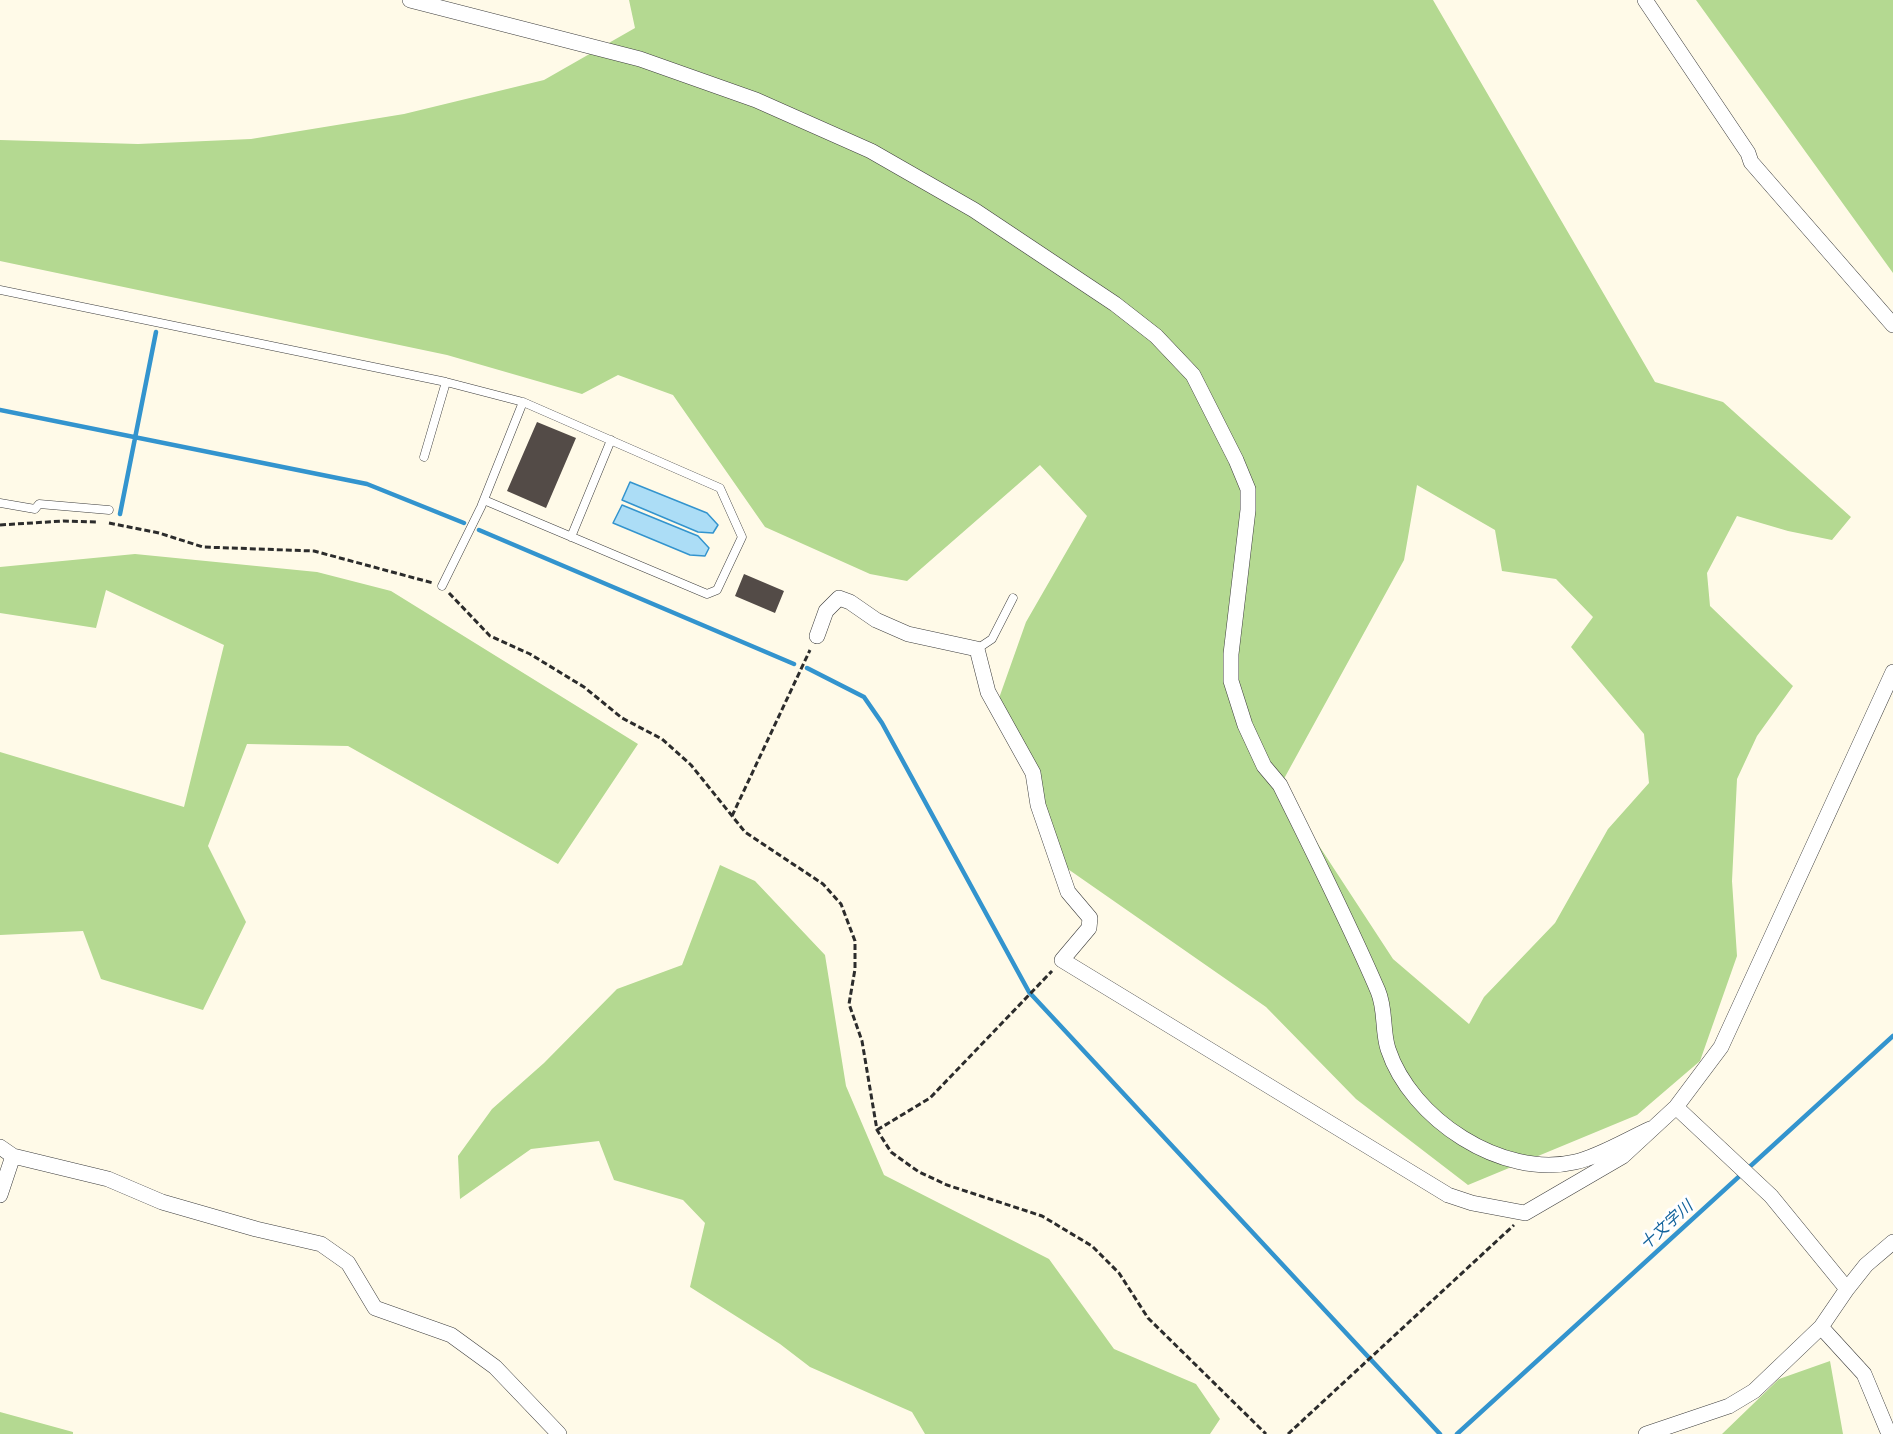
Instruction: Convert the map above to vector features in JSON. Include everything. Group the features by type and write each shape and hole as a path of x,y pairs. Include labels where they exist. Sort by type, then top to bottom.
{"street":[{"path":"410,0 640,59 756,100 871,151 974,210 1115,304 1156,336 1193,375 1248,489 1248,510 1231,654 1231,681 1245,725 1264,766 1280,785 1383,1002 1388,1048 1403,1080 1446,1129 1477,1148 1510,1159 1543,1164 1576,1162 1650,1129"},
{"path":"1646,0 1748,153 1751,162 1893,325"},
{"path":"817,636 826,611 839,598 850,602 876,620 908,634 977,649 988,692 1033,773 1038,805 1068,892 1090,918 1089,927 1062,960 1448,1195 1526,1213 1623,1156 1650,1129 1677,1107 1721,1047 1893,672"},
{"path":"1677,1107 1771,1196 1847,1289"},
{"path":"0,1195 6,1152 108,1179 162,1202 256,1229 321,1244 348,1263 375,1308 451,1335 495,1367 559,1434"},
{"path":"1646,1434 1730,1406 1754,1391 1821,1327 1866,1265 1893,1242"},
{"path":"1821,1327 1864,1374 1889,1434"}],"lane":[{"path":"0,290 446,382 523,402 720,488 742,537 717,590 706,594 484,500"},
{"path":"424,457 446,382"},
{"path":"442,586 484,500 523,402"},
{"path":"572,537 611,440"},
{"path":"0,503 35,509 39,504 109,510"},
{"path":"977,649 992,639 1013,598"}],"path":[{"path":"0,525 63,521 118,523 203,547 314,551 442,586 490,636 530,654 584,687 622,718 662,739 691,765 746,832 823,884 841,904 855,941 855,969 849,1004 862,1041 877,1130 891,1152 919,1172 947,1185 1042,1216 1092,1246 1119,1273 1148,1318 1266,1434"},
{"path":"732,816 817,636"},
{"path":"877,1130 930,1098 1062,960"},
{"path":"1288,1434 1500,1241 1526,1213"}],"green space":[{"path":"629,0 1433,0 1655,382 1723,402 1851,517 1832,540 1788,531 1737,516 1707,573 1710,606 1793,686 1757,736 1737,779 1732,881 1737,956 1700,1061 1637,1115 1468,1185 1356,1099 1266,1007 1065,867 998,701 1026,622 1087,516 1040,465 907,581 870,574 765,527 673,395 618,375 582,394 447,355 0,261 0,140 138,144 251,139 404,114 544,80 635,28","holes":["1417,485 1495,530 1502,571 1556,579 1593,617 1571,647 1644,734 1649,783 1608,829 1555,923 1484,997 1469,1024 1393,959 1280,786 1404,560"]},
{"path":"1696,0 1893,0 1893,273"},
{"path":"135,554 317,572 391,591 638,744 558,864 348,746 247,744 208,846 246,922 203,1010 101,979 83,931 0,935 0,752 184,807 224,645 106,590 96,628 0,613 0,567"},
{"path":"720,865 755,881 825,955 846,1086 884,1175 1049,1259 1114,1349 1196,1384 1220,1419 1210,1434 925,1434 912,1412 810,1367 780,1344 690,1287 705,1223 683,1200 614,1180 599,1141 531,1149 460,1199 458,1156 492,1109 544,1063 617,989 682,965"},
{"path":"1830,1361 1843,1434 1722,1434 1779,1379"},
{"path":"0,1412 73,1432 73,1434 0,1434"}],"water":[{"path":"630,482 707,513 718,525 713,533 698,532 622,500"},
{"path":"622,505 698,536 709,548 705,556 690,555 613,523"}],"building":[{"path":"537,422 576,438 546,508 507,491"},
{"path":"744,574 784,591 775,613 735,596"}],"waterway":[{"path":"120,514 156,332"},
{"path":"0,410 367,484 464,523"},
{"path":"479,530 794,664"},
{"path":"807,668 864,697 882,723 1029,992 1440,1434"},
{"name":"十文字川","path":"1457,1434 1893,1036"}]}
